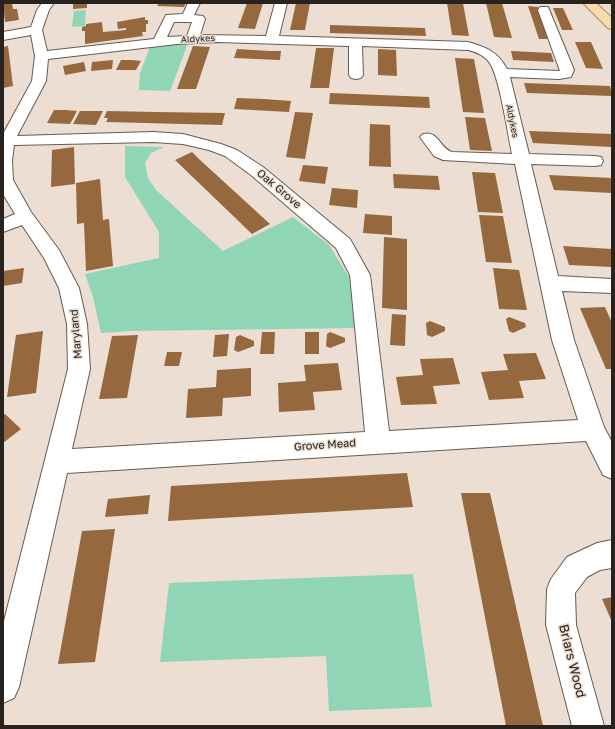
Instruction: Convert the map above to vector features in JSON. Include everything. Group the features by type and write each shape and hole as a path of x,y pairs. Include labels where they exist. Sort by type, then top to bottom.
{"main road":[{"path":"589,3 612,25"},
{"path":"612,13 612,18"}],"street":[{"path":"3,36 36,30 43,10 48,3"},
{"path":"187,18 194,3"},
{"path":"272,39 281,3"},
{"path":"502,73 566,74 567,70 544,10"},
{"path":"158,43 170,18 199,19 192,40"},
{"name":"Maryland","path":"3,687 78,370 77,324 70,288 52,255 25,216 5,180 4,161 7,141 39,81 42,56 36,30"},
{"name":"Aldykes","path":"42,56 217,38 468,46 480,49 489,54 498,62 502,73 563,340 593,430 612,466"},
{"path":"355,42 356,75"},
{"name":"Oak Grove","path":"7,141 153,137 183,139 215,147 231,153 257,171 343,244 360,275 378,442"},
{"path":"428,137 440,153 449,157 595,161"},
{"path":"3,226 25,216"},
{"path":"551,283 612,286"},
{"name":"Grove Mead","path":"57,462 593,430"},
{"name":"Briars Wood","path":"588,726 561,625 561,589 578,567 598,557 612,554"}],"green space":[{"path":"86,10 85,26 72,27 74,11"},
{"path":"188,43 170,91 139,90 140,73 150,47"},
{"path":"125,146 164,147 151,153 145,163 148,178 156,190 223,251 293,217 329,245 349,277 355,328 131,331 101,333 93,297 85,274 159,258 159,232 125,177"},
{"path":"413,574 432,707 329,711 326,656 160,662 169,583"}],"building":[{"path":"3,3 12,3 13,9 17,9 19,20 5,22"},
{"path":"73,3 87,3 87,8 73,9"},
{"path":"159,3 186,3 184,7 157,6"},
{"path":"247,3 263,3 255,29 238,28"},
{"path":"296,3 310,3 305,30 290,30"},
{"path":"447,3 463,3 469,36 452,35"},
{"path":"486,3 502,3 512,38 494,37"},
{"path":"528,6 538,7 550,39 539,39"},
{"path":"553,8 563,8 573,30 562,30"},
{"path":"145,17 145,20 148,20 148,24 146,24 146,32 142,32 143,36 85,44 85,31 82,31 82,27 86,26 86,24 102,22 103,32 126,30 126,28 118,29 117,22"},
{"path":"330,25 425,28 426,36 330,33"},
{"path":"575,42 591,42 603,69 586,68"},
{"path":"8,46 13,86 3,88 3,47"},
{"path":"193,46 210,47 196,89 177,89"},
{"path":"316,48 334,48 329,88 310,88"},
{"path":"237,49 281,51 280,60 234,58"},
{"path":"378,49 396,50 397,76 378,75"},
{"path":"511,51 551,53 554,62 513,60"},
{"path":"455,58 474,59 484,113 463,112"},
{"path":"113,60 112,69 91,71 92,62"},
{"path":"121,60 141,61 136,70 116,70"},
{"path":"84,62 86,71 65,75 63,66"},
{"path":"524,83 610,86 612,96 527,93"},
{"path":"330,93 429,97 430,108 329,104"},
{"path":"237,98 291,101 289,112 234,109"},
{"path":"54,110 77,111 70,124 47,123"},
{"path":"80,111 103,111 96,125 73,124"},
{"path":"107,111 225,113 222,125 106,122 108,118 104,118"},
{"path":"295,112 313,113 305,159 286,157"},
{"path":"465,117 485,118 492,151 470,150"},
{"path":"370,124 390,125 391,167 369,166"},
{"path":"529,131 612,134 612,147 533,143"},
{"path":"74,147 75,184 51,187 52,150"},
{"path":"192,152 270,224 252,234 175,160"},
{"path":"303,165 328,167 325,184 299,181"},
{"path":"472,172 495,173 503,213 478,212"},
{"path":"393,174 438,176 440,190 394,188"},
{"path":"549,175 612,178 612,193 554,190"},
{"path":"100,179 103,220 109,219 113,266 86,271 84,223 77,224 76,183"},
{"path":"332,188 358,190 357,208 329,205"},
{"path":"365,214 392,216 392,235 363,233"},
{"path":"479,215 503,216 512,263 486,262"},
{"path":"384,237 407,239 407,310 382,308"},
{"path":"563,246 612,249 612,267 569,265"},
{"path":"24,268 22,283 3,286 3,271"},
{"path":"493,268 519,270 527,310 499,309"},
{"path":"605,307 612,323 612,369 606,369 580,308"},
{"path":"392,314 406,315 405,346 390,345"},
{"path":"509,317 525,323 526,327 513,333 509,331 506,319"},
{"path":"430,321 445,327 445,331 432,337 427,335 426,323"},
{"path":"43,331 36,393 7,397 16,335"},
{"path":"262,332 275,332 274,354 260,354"},
{"path":"305,332 319,332 319,354 305,354"},
{"path":"330,332 345,338 345,342 330,348 326,346 327,334"},
{"path":"229,334 227,356 213,357 215,335"},
{"path":"138,335 127,398 99,399 112,336"},
{"path":"240,335 254,341 254,346 238,352 234,350 236,337"},
{"path":"167,352 182,352 179,366 164,366"},
{"path":"536,353 546,379 519,381 524,398 489,400 481,372 508,370 503,354"},
{"path":"453,358 460,384 433,386 437,404 401,405 396,377 423,375 420,359"},
{"path":"338,363 342,390 313,392 315,410 279,412 278,383 306,381 304,365"},
{"path":"251,368 251,396 223,398 222,416 186,418 188,389 216,387 217,370"},
{"path":"5,414 21,429 3,443 3,416"},
{"path":"407,473 413,507 168,521 171,486"},
{"path":"461,493 490,493 543,726 506,726"},
{"path":"150,495 148,514 105,517 108,499"},
{"path":"115,529 95,662 58,664 82,531"},
{"path":"612,597 612,622 602,599"}]}
